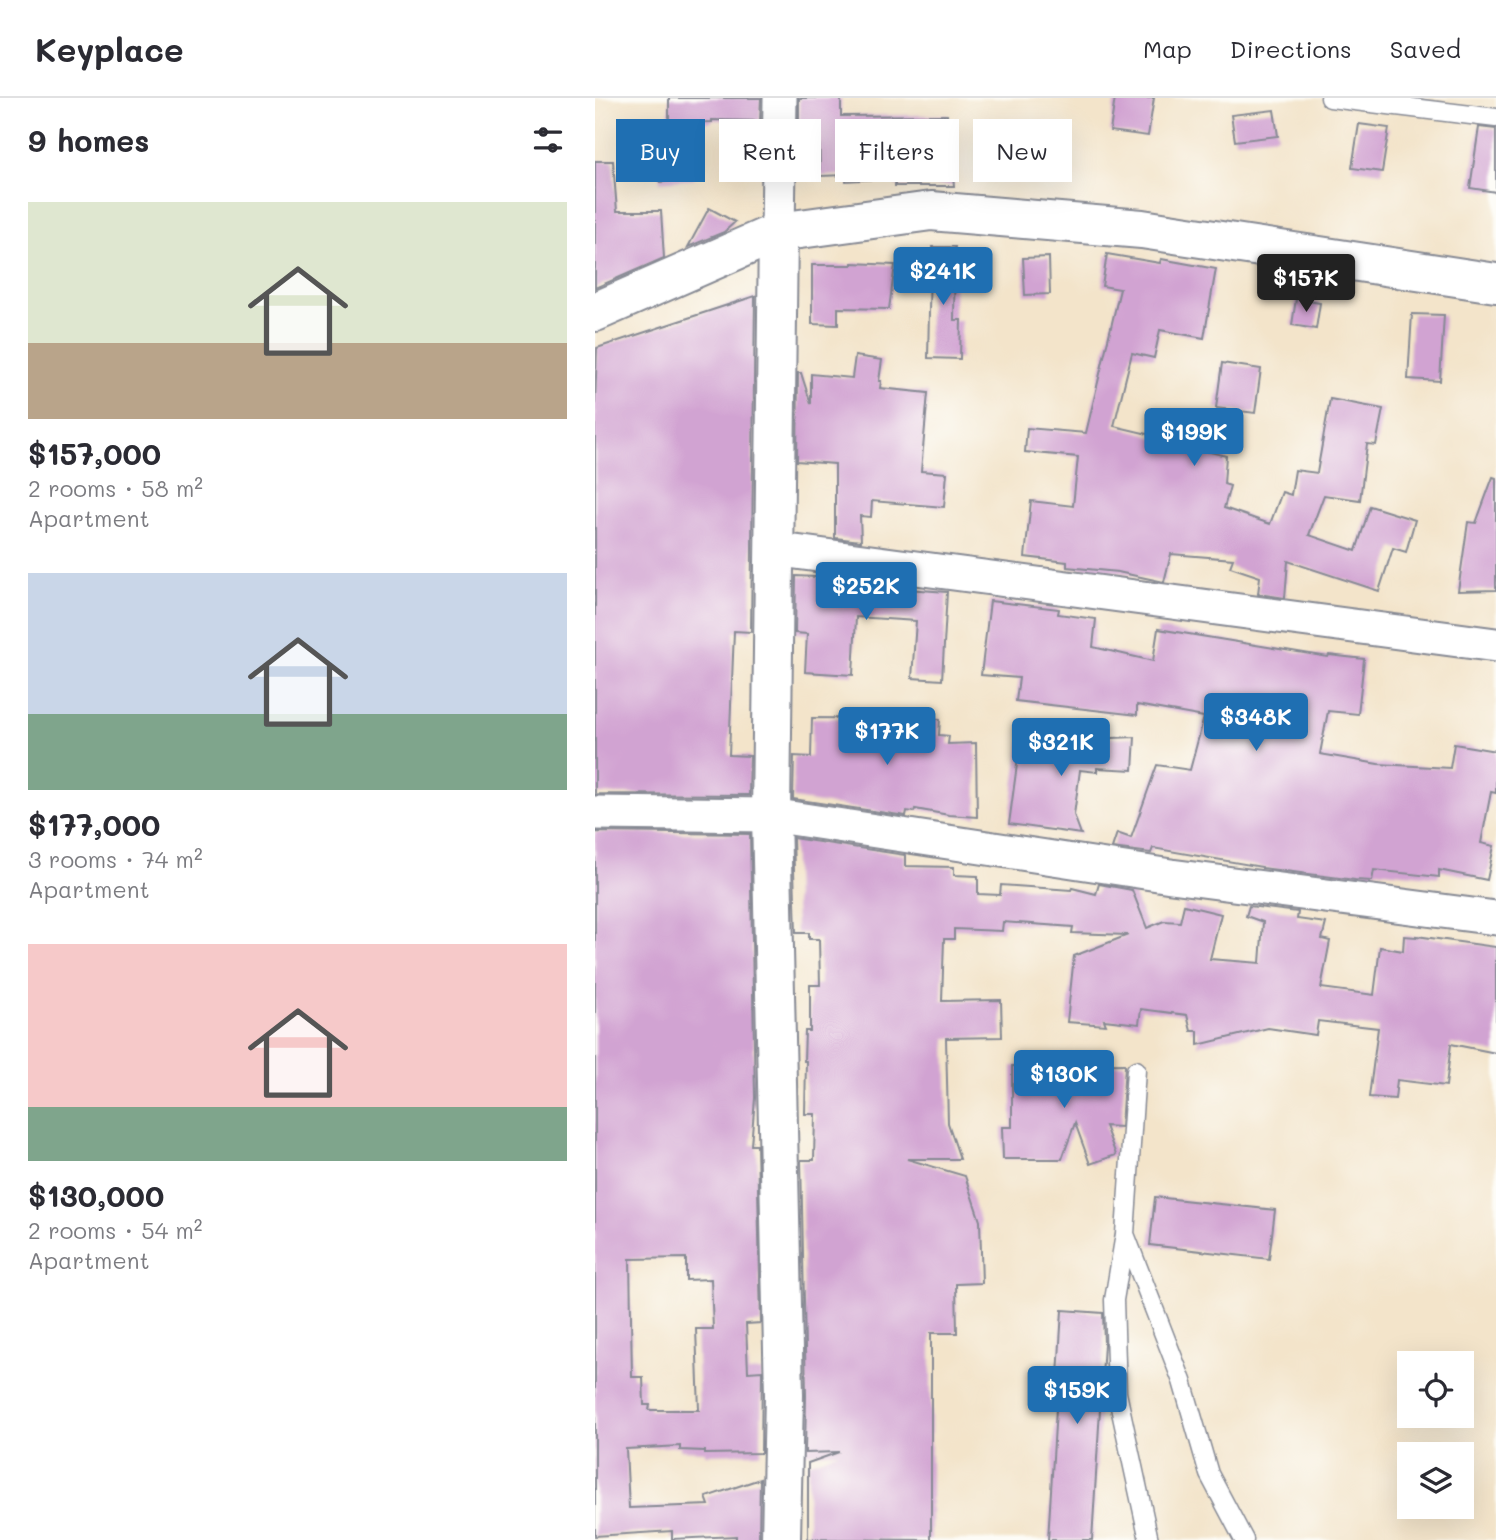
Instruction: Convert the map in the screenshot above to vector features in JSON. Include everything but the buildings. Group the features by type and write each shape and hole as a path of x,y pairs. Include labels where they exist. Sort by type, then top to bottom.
{"street":[{"path":"780,98 771,815 784,1395 781,1540"},
{"path":"595,312 778,232 931,211 1142,229 1496,283"},
{"path":"773,549 1496,645"},
{"path":"595,813 771,815 1171,876 1496,918"}],"lane":[{"path":"1329,98 1496,118"},
{"path":"1136,1070 1125,1234 1114,1300 1117,1393 1149,1540"},
{"path":"1125,1234 1182,1381 1209,1474 1244,1540"}]}
